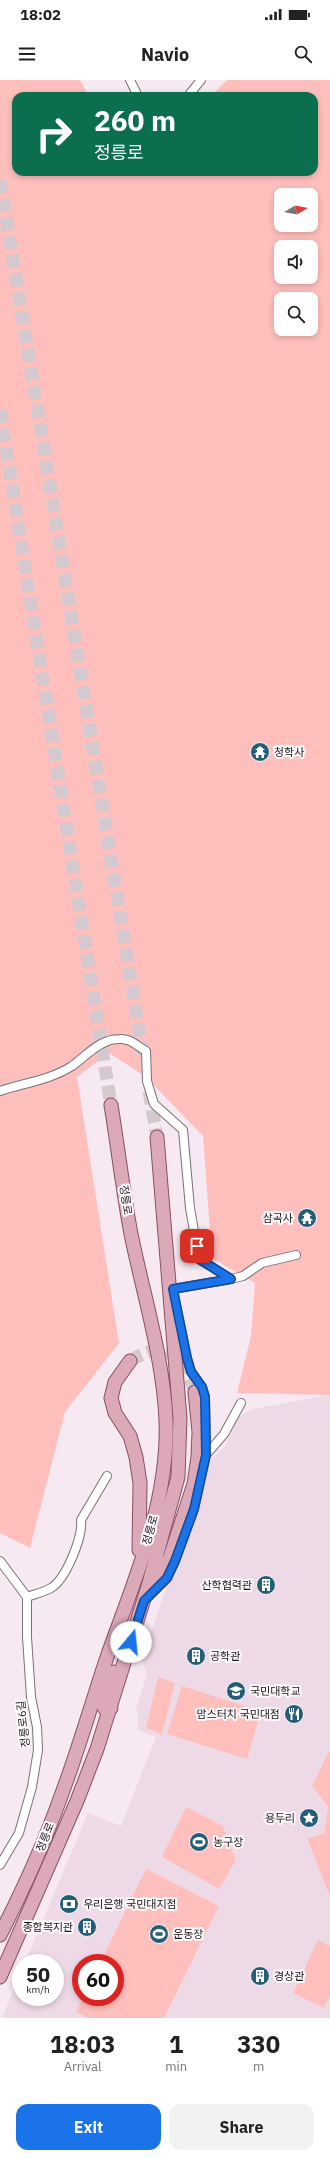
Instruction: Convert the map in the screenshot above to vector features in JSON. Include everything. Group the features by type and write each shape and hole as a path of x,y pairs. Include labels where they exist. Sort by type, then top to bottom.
{"main road":[{"name":"정릉로","path":"0,1935 40,1851 61,1798 140,1562 160,1493 166,1457 166,1420 161,1377 131,1232 111,1105"},
{"name":"정릉로","path":"0,1977 78,1801 111,1708 144,1601 178,1477 181,1446 180,1418 161,1203 157,1137"},
{"path":"130,1361 115,1382 111,1398 115,1413 130,1436 136,1457 140,1483 140,1562"},
{"path":"149,1583 169,1560 194,1484 198,1457 199,1432 195,1392"},
{"path":"111,1708 108,1710 104,1709 103,1700 123,1643 120,1620"}],"street":[{"path":"130,80 136,92"},
{"path":"191,92 201,80"},
{"path":"0,1091 15,1085 45,1079 72,1066 91,1049 118,1038 132,1041 146,1051 147,1081 154,1104 183,1130 190,1208 199,1259 231,1279"},
{"name":"정릉로","path":"144,1601 167,1578 175,1561 194,1509 206,1455 205,1397 202,1387 191,1372 187,1358 173,1289 161,1203"},
{"path":"173,1289 243,1276 262,1263 296,1255"},
{"name":"정릉로","path":"206,1455 221,1438 240,1403"},
{"path":"0,1561 27,1597 52,1588 64,1572 76,1549 82,1529 81,1520 107,1476"},
{"name":"정릉로6길","path":"0,1865 20,1833 32,1787 38,1750 27,1645 27,1597"}],"shaded area":[{"path":"0,80 80,80 87,92 12,92 12,176 318,176 318,92 215,92 227,80 330,80 330,1395 237,1393 251,1336 255,1283 212,1258 203,1136 146,1077 109,1053 77,1077 119,1343 65,1412 30,1548 0,1533"},
{"name":"국민대학교","path":"330,1395 330,1749 312,1786 328,1807 324,1833 307,1840 330,1897 330,2018 2,2018 12,1994 12,2006 64,2006 64,1954 29,1954 88,1813 121,1826 156,1737 138,1730 138,1716 136,1709 147,1674 142,1660 208,1462 225,1446 238,1417 253,1409"},
{"path":"158,1677 175,1683 162,1735 146,1728"},
{"path":"182,1686 261,1711 247,1759 167,1734"},
{"path":"330,1749 330,1897 307,1839 324,1833 328,1807 312,1786"},
{"name":"농구장","path":"186,1807 223,1826 236,1860 219,1889 162,1857"},
{"name":"운동장","path":"146,1869 219,1906 164,2018 89,2018 76,2012 79,2006 124,2006 124,1954 104,1954"},
{"path":"318,1940 330,1946 330,1995 324,2008 293,1993"}],"tunnel":[{"path":"0,180 144,1060"},
{"path":"0,410 111,1105"},
{"path":"149,1091 157,1137"},
{"path":"130,1361 155,1350 172,1354 179,1360 185,1369 195,1392"}],"place":[{"name":"청학사","path":"260,752"},
{"name":"삼곡사","path":"307,1218"},
{"name":"산학협력관","path":"266,1585"},
{"name":"공학관","path":"196,1656"},
{"name":"국민대학교","path":"236,1691"},
{"name":"맘스터치 국민대점","path":"294,1714"},
{"name":"용두리","path":"309,1818"},
{"name":"농구장","path":"199,1842"},
{"name":"우리은행 국민대지점","path":"69,1904"},
{"name":"종합복지관","path":"87,1927"},
{"name":"운동장","path":"159,1934"},
{"name":"경상관","path":"260,1976"}],"route":[{"path":"131,1642 144,1601 167,1578 184,1539 194,1509 206,1455 208,1437 205,1397 202,1387 191,1372 173,1289 210,1281 231,1279 199,1259 197,1246"}]}
